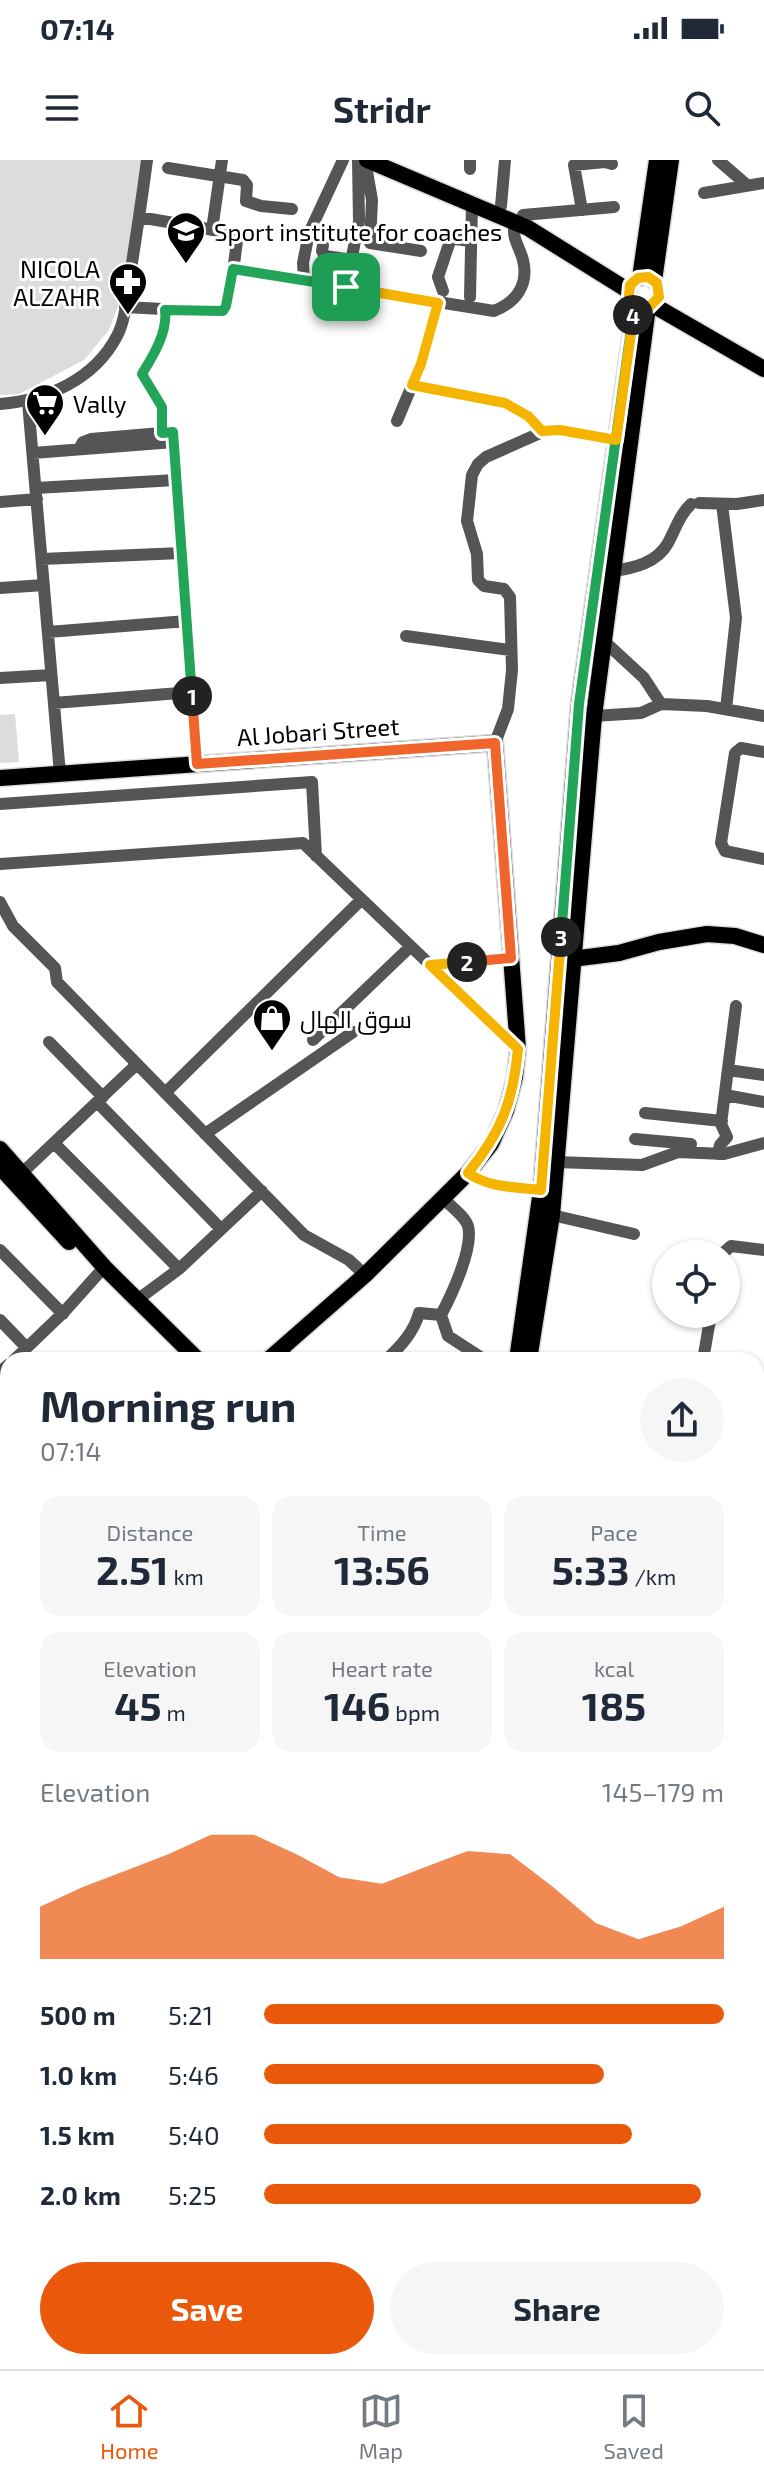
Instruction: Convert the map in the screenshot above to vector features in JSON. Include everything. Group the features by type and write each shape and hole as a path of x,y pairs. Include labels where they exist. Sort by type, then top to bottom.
{"main road":[{"path":"366,160 393,165 501,206 764,369"},
{"path":"530,1352 552,1215 594,716 613,571 657,160"},
{"path":"518,1352 541,1190 579,704 616,440 671,160"},
{"path":"393,165 472,203 519,219"},
{"path":"644,293 764,357"},
{"path":"275,1352 365,1275 468,1173 491,1144 506,1111 518,1049 495,743"},
{"name":"Al Jobari Street","path":"0,778 495,743"},
{"path":"572,959 619,953 707,934 735,936 764,945"},
{"path":"0,1149 106,1269 190,1352"},
{"path":"0,1167 174,1352"},
{"path":"538,1352 543,1266"},
{"path":"510,1352 525,1291"}],"street":[{"path":"0,404 28,402 54,393 92,368 118,335 147,160"},
{"path":"212,230 222,160"},
{"path":"304,280 303,263 309,233 343,160"},
{"path":"346,287 359,221 358,160"},
{"path":"366,160 372,200 370,243 421,251"},
{"path":"501,206 505,160"},
{"path":"718,160 747,185"},
{"path":"582,210 574,165 612,164"},
{"path":"168,168 246,181 246,201 249,203 292,209"},
{"path":"704,193 764,183"},
{"path":"470,297 472,203"},
{"path":"233,269 346,287 440,297 494,311 509,305 517,297 524,269 514,240 519,219 614,207"},
{"path":"125,307 223,311 233,269 236,239 231,233 139,217"},
{"path":"397,421 421,364 440,297 438,277 450,241 471,241"},
{"path":"323,245 325,256 352,260"},
{"path":"165,310 162,334 142,374 162,407 170,436 197,764"},
{"path":"412,385 505,403 528,416 542,431"},
{"path":"28,402 60,774"},
{"path":"495,743 508,709 512,670 509,593 504,589 481,585 478,580 477,554 467,521 472,475 486,457 542,431 560,430 616,440"},
{"path":"33,453 170,436"},
{"path":"0,502 36,494 176,480"},
{"path":"613,571 634,568 658,555 670,540 679,518 695,504 764,500"},
{"path":"722,504 736,618 726,709"},
{"path":"42,559 181,553"},
{"path":"0,588 44,585"},
{"path":"48,632 187,621"},
{"path":"406,636 510,650"},
{"path":"604,641 644,678 661,704"},
{"path":"0,678 51,675"},
{"path":"54,703 192,692"},
{"path":"594,716 641,713 661,704 726,709 764,716"},
{"path":"764,752 741,748 735,753 721,843 725,851 731,854 764,859"},
{"path":"0,804 312,782 316,856"},
{"path":"0,864 303,843 518,1049"},
{"path":"165,1093 361,900"},
{"path":"0,902 13,926 55,968 57,982 205,1134 304,1235 349,1260 365,1275"},
{"path":"313,1040 410,947"},
{"path":"430,965 511,958"},
{"path":"718,1150 727,1137 722,1121 736,1006"},
{"path":"205,1134 353,1032"},
{"path":"49,1042 221,1229"},
{"path":"23,1172 137,1064"},
{"path":"728,1070 764,1075"},
{"path":"725,1095 764,1102"},
{"path":"645,1113 722,1121"},
{"path":"635,1139 730,1154 764,1143"},
{"path":"55,1144 179,1269"},
{"path":"556,1162 642,1165 683,1151 718,1150"},
{"path":"468,1173 496,1185 541,1190"},
{"path":"137,1300 179,1269 262,1191"},
{"path":"443,1198 469,1229 460,1276 441,1315 448,1336 473,1352"},
{"path":"552,1215 634,1234"},
{"path":"740,1247 764,1250"},
{"path":"0,1250 63,1314"},
{"path":"23,1352 63,1314 98,1274"},
{"path":"394,1352 416,1326 419,1313 441,1315"},
{"path":"0,1320 27,1348"},
{"path":"704,1352 709,1328"}],"shaded area":[{"path":"0,160 143,160 121,299 109,330 84,360 19,394 0,395"},
{"path":"15,714 19,762 0,763 0,715"}],"place":[{"name":"Sport institute for coaches","path":"186,265"},
{"name":"NICOLA ALZAHR","path":"128,316"},
{"name":"Vally","path":"45,437"},
{"name":"سوق الهال","path":"272,1052"}],"route":[{"path":"346,287 233,269 223,311 165,310 162,334 142,374 162,407 162,433 173,432 197,764 495,743 511,958 430,965 518,1049 506,1111 491,1144 468,1173 496,1185 541,1190 579,704 604,528 625,372 635,304 629,291 633,281 648,277 657,283 660,292 649,307 635,304 616,440 560,430 542,431 528,416 505,403 412,385 438,303 346,287"}]}
